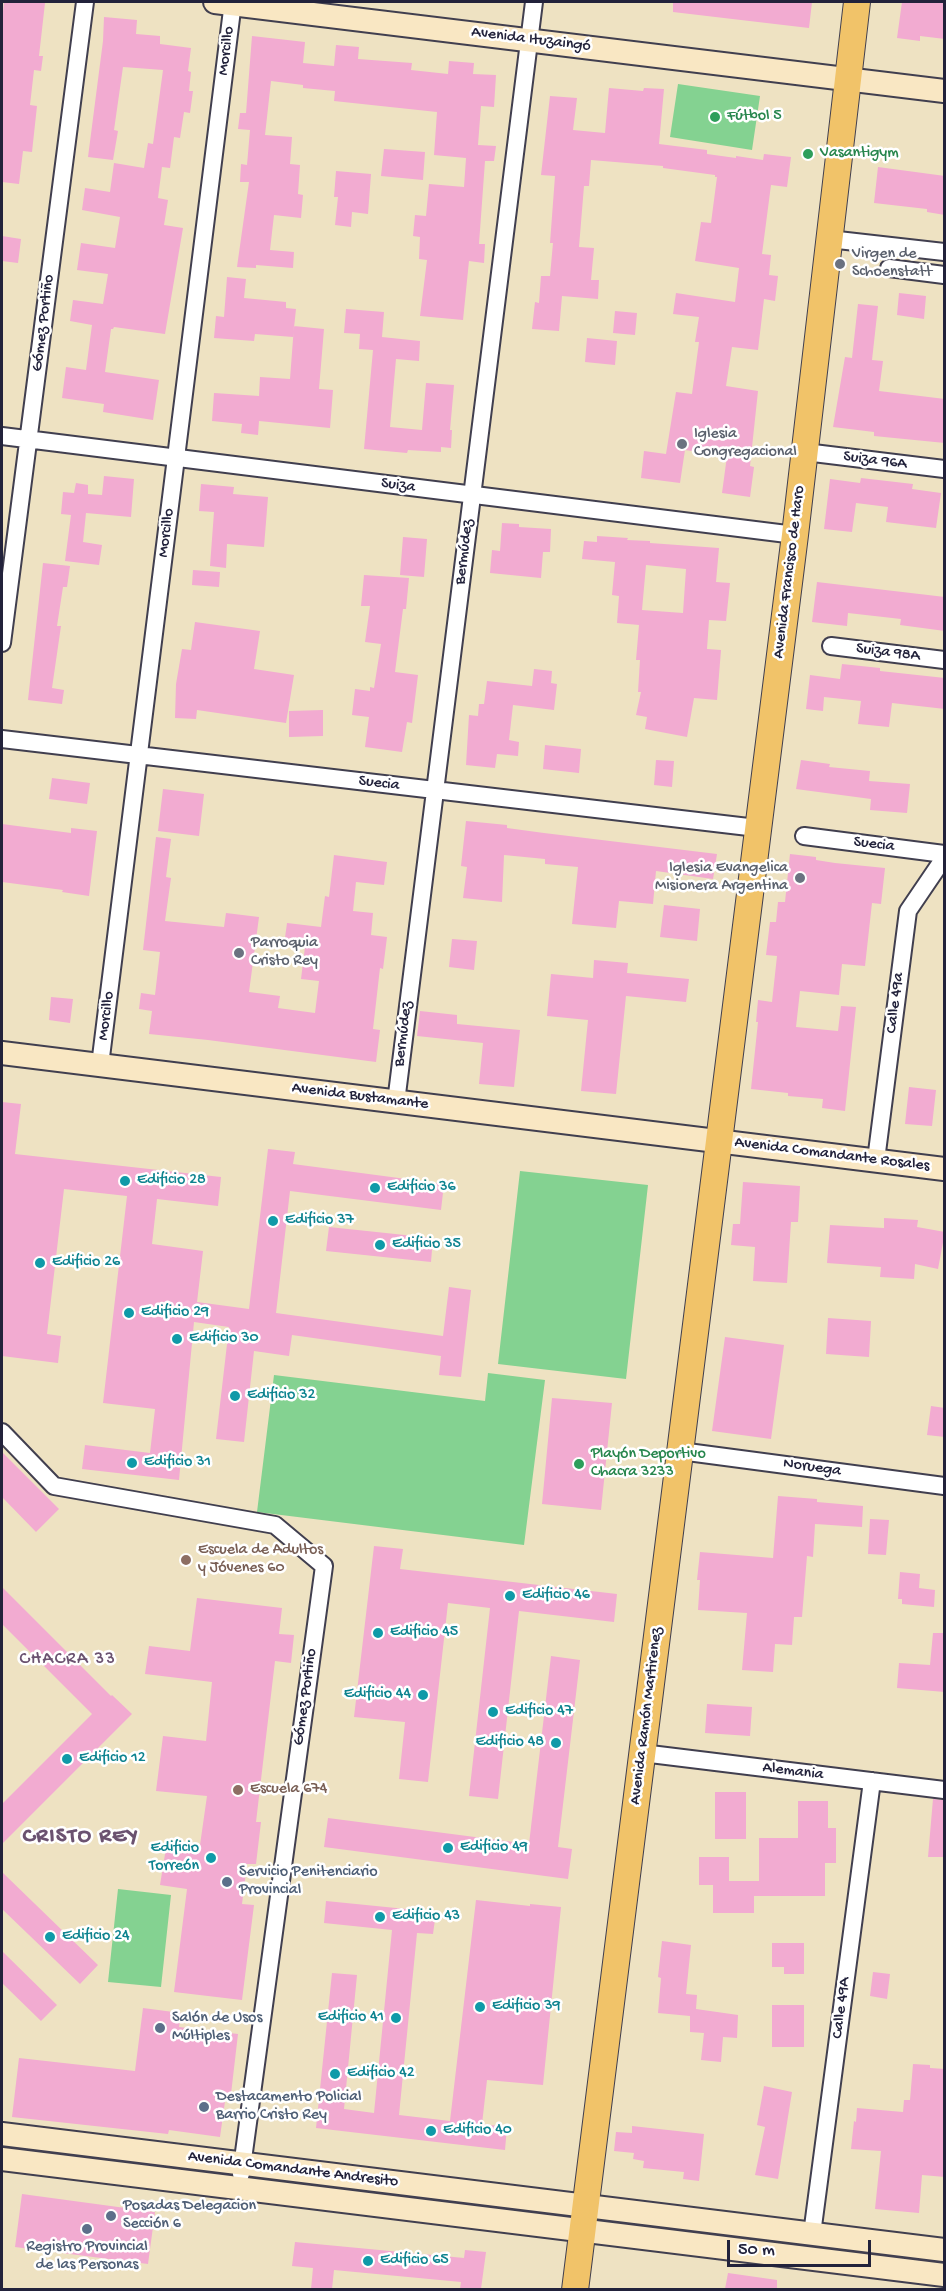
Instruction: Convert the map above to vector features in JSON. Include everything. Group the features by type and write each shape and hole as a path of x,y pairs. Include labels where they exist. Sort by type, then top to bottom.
{"main road":[{"name":"Avenida Ituzaingó","path":"227,2 945,91"},
{"name":"Avenida Francisco de Haro","path":"718,1142 795,535 856,2"},
{"name":"Avenida Bustamante","path":"2,1053 718,1142"},
{"name":"Avenida Comandante Rosales","path":"718,1142 945,1169"},
{"name":"Avenida Ramón Martirenez","path":"575,2289 718,1142"},
{"name":"Avenida Comandante Andresito","path":"2,2134 242,2164 584,2218"},
{"name":"Avenida Comandante Andresito","path":"2,2159 239,2189 584,2218"},
{"path":"584,2218 812,2234 945,2250"},
{"path":"584,2218 945,2275"}],"street":[{"name":"Gómez Portiño","path":"2,643 85,2"},
{"name":"Morcillo","path":"100,1065 176,459 227,2"},
{"name":"Bermúdez","path":"396,1102 534,2"},
{"path":"829,239 945,252"},
{"path":"889,268 945,275"},
{"name":"Suiza","path":"2,436 795,535"},
{"name":"Suiza 96A","path":"805,452 945,470"},
{"name":"Suiza 98A","path":"831,646 945,660"},
{"name":"Suecia","path":"2,739 758,828"},
{"name":"Suecia","path":"804,836 945,856"},
{"name":"Calle 49a","path":"876,1160 908,911 945,856"},
{"name":"Gómez Portiño","path":"2,1432 54,1486 275,1524 324,1566 239,2189"},
{"name":"Noruega","path":"680,1451 945,1486"},
{"name":"Alemania","path":"642,1753 945,1790"},
{"name":"Calle 49A","path":"812,2234 872,1781"}],"green space":[{"name":"Fútbol 5","path":"678,84 760,96 752,150 670,137"},
{"path":"520,1171 648,1185 626,1379 498,1364"},
{"path":"488,1373 545,1380 524,1545 257,1512 274,1375 485,1401"},
{"path":"118,1889 171,1895 161,1987 108,1982"}],"building":[{"path":"4,2 45,3 39,56 43,56 41,71 34,70 30,105 37,106 32,152 23,151 19,184 2,182"},
{"path":"673,2 812,2 809,28 673,12"},
{"path":"902,2 945,2 945,39 920,36 920,41 897,38"},
{"path":"104,17 137,20 136,34 160,36 160,44 191,48 188,71 191,72 189,91 193,91 190,113 184,112 180,138 174,137 170,168 162,167 158,198 168,200 164,225 183,228 165,334 114,327 111,329 105,372 159,380 153,420 103,412 104,404 62,398 66,367 86,370 92,325 70,321 73,300 103,304 108,274 77,270 81,243 115,248 120,217 82,210 85,188 110,192 114,163 144,168 148,143 153,144 163,70 123,67 114,130 118,131 113,160 88,157"},
{"path":"252,36 305,42 303,63 334,66 336,45 359,47 358,59 412,63 411,70 448,74 449,61 474,63 473,74 496,75 494,107 481,106 478,145 496,146 494,161 485,161 479,244 485,244 484,263 469,261 463,320 420,316 427,260 419,259 420,237 413,236 415,215 426,216 429,184 464,187 466,158 434,155 437,112 334,101 335,91 303,88 303,85 271,81 265,135 292,137 290,164 300,165 298,194 303,195 301,218 274,215 270,250 294,252 293,268 256,265 256,268 237,267 249,182 240,182 241,164 247,165 250,130 238,129 240,113 246,113"},
{"path":"609,88 643,91 644,88 664,89 659,144 707,150 707,154 736,158 736,156 763,160 764,154 791,157 787,187 771,185 762,254 771,255 769,275 778,276 775,301 764,299 758,350 732,347 726,386 758,391 750,466 754,467 750,497 722,493 727,456 685,450 680,483 641,478 644,451 666,454 676,392 692,394 699,342 695,342 699,317 673,314 676,293 735,302 739,268 695,261 701,222 711,223 717,177 715,175 663,168 663,166 591,160 589,186 584,186 579,247 594,248 591,280 599,280 598,299 562,296 559,331 532,329 535,302 539,303 541,276 550,276 553,243 550,243 555,176 541,175 550,96 577,98 573,130 605,133"},
{"path":"384,149 425,152 423,180 381,176"},
{"path":"878,167 945,176 945,215 927,212 927,209 874,203"},
{"path":"336,171 371,174 368,214 352,212 351,227 335,225 338,197 334,197"},
{"path":"2,236 21,239 18,263 2,261"},
{"path":"227,277 246,279 244,298 286,302 286,308 296,309 293,337 255,334 254,341 214,338 216,316 224,317"},
{"path":"899,293 926,296 924,319 897,315"},
{"path":"858,304 878,306 872,360 883,361 879,391 945,399 945,443 874,436 874,432 833,427 845,357 852,358"},
{"path":"346,309 384,312 382,337 420,341 419,361 396,359 390,427 422,430 426,383 454,385 450,430 452,430 451,448 441,447 441,452 408,450 407,453 364,449 373,350 359,349 360,334 344,333"},
{"path":"615,311 637,313 635,335 613,333"},
{"path":"294,326 324,329 319,389 333,390 330,428 259,421 258,435 241,433 242,424 212,421 214,393 259,396 260,377 290,379"},
{"path":"587,338 617,341 615,365 585,362"},
{"path":"104,476 134,479 131,517 86,513 83,542 102,545 99,565 65,561 71,515 61,514 63,492 74,493 76,483 88,485 88,494 102,495"},
{"path":"861,478 913,484 912,489 941,493 936,528 886,522 888,507 856,503 852,532 824,529 830,479 860,483"},
{"path":"201,484 234,487 233,494 268,497 264,547 227,544 226,568 210,566 214,512 199,511"},
{"path":"502,523 519,524 519,527 551,529 550,552 543,552 541,578 490,573 492,550 500,551"},
{"path":"597,536 719,548 716,582 730,583 726,621 709,620 707,649 721,650 717,700 694,698 687,737 645,729 647,717 636,715 641,692 638,692 640,660 636,660 639,625 617,623 619,596 612,595 615,562 582,559 584,541 597,542","holes":["646,565 686,569 683,613 642,610"]},
{"path":"403,537 427,539 424,577 400,575"},
{"path":"43,563 70,566 67,587 63,587 57,626 61,626 52,688 64,690 62,704 28,700"},
{"path":"193,570 220,572 219,587 192,585"},
{"path":"364,575 409,578 395,672 418,675 412,723 407,722 402,752 365,747 369,717 352,715 355,689 370,691 370,687 374,688 381,644 365,642 370,606 361,606"},
{"path":"817,582 945,597 945,631 900,625 901,619 848,613 847,626 812,622"},
{"path":"195,622 260,631 254,669 294,675 286,723 197,710 196,719 175,718 176,684 182,649 191,650"},
{"path":"842,664 880,668 880,671 945,678 945,709 892,703 889,727 858,724 861,701 824,697 823,711 806,709 810,675 840,679"},
{"path":"534,669 552,671 551,683 557,684 554,710 513,705 509,740 519,742 518,756 497,754 495,768 466,765 469,715 478,716 479,704 484,704 487,681 532,686"},
{"path":"323,710 323,736 289,737 289,711"},
{"path":"545,745 581,749 579,773 543,769"},
{"path":"656,760 674,761 672,787 654,785"},
{"path":"801,760 830,764 829,767 870,771 869,781 910,784 907,813 870,810 871,799 796,789"},
{"path":"52,778 90,783 87,804 49,799"},
{"path":"163,789 204,794 199,836 158,831"},
{"path":"466,821 717,854 713,879 656,871 653,904 619,901 616,928 572,924 578,867 545,864 545,859 504,855 502,902 463,898 467,867 461,866"},
{"path":"2,824 71,833 71,828 97,831 89,896 2,882"},
{"path":"156,837 171,839 166,877 171,878 165,921 224,927 226,913 259,917 249,992 280,996 278,1008 315,1013 319,981 301,979 305,947 284,945 287,923 321,927 325,896 329,897 334,855 387,862 384,885 356,882 353,911 373,913 371,935 387,937 383,969 380,968 373,1029 380,1030 376,1062 149,1034 152,1011 139,1009 141,993 155,995 160,952 143,950"},
{"path":"790,854 816,857 816,860 835,863 885,868 881,904 872,903 865,966 842,964 839,995 800,991 796,1027 838,1031 841,1006 856,1007 845,1111 822,1108 823,1099 788,1096 788,1093 751,1089 758,1000 772,1002 777,956 766,955 770,922 776,922 778,902 785,902"},
{"path":"664,905 700,909 697,941 660,937"},
{"path":"452,939 477,941 474,970 449,967"},
{"path":"594,960 628,963 627,973 689,979 686,1002 626,996 616,1094 581,1091 588,1020 547,1016 551,974 593,978"},
{"path":"51,997 73,999 70,1023 49,1020"},
{"path":"420,1011 457,1015 457,1024 520,1030 514,1087 479,1084 483,1043 417,1036"},
{"path":"909,1087 936,1090 932,1126 905,1124"},
{"path":"2,1102 21,1104 15,1154 221,1177 218,1206 157,1199 152,1244 203,1251 197,1302 249,1309 268,1149 295,1152 293,1164 444,1184 441,1210 290,1191 276,1313 443,1336 449,1287 471,1290 461,1377 439,1375 441,1356 292,1335 289,1356 254,1351 244,1442 216,1439 229,1327 194,1322 179,1480 82,1469 85,1445 150,1453 155,1409 103,1403 127,1196 64,1189 47,1334 61,1336 58,1363 2,1356"},
{"path":"743,1182 800,1186 798,1222 791,1222 787,1283 753,1281 755,1247 731,1245 733,1224 740,1224"},
{"path":"884,1218 918,1220 917,1227 945,1232 938,1269 915,1264 914,1279 880,1277 881,1267 827,1263 830,1225 884,1228"},
{"name":"Edificio 35","path":"329,1227 433,1238 431,1262 326,1251"},
{"path":"828,1318 871,1321 869,1357 826,1354"},
{"path":"725,1337 784,1345 771,1439 712,1431"},
{"path":"552,1398 612,1403 601,1510 542,1504"},
{"path":"931,1406 945,1408 945,1437 927,1435"},
{"path":"2,1452 59,1509 36,1532 2,1497"},
{"path":"778,1496 863,1506 862,1527 815,1524 813,1557 807,1556 802,1617 794,1617 792,1645 775,1644 773,1672 742,1670 747,1613 698,1610 700,1580 697,1580 700,1552 773,1558"},
{"path":"870,1519 889,1520 886,1555 868,1554"},
{"path":"374,1546 403,1549 400,1569 617,1594 614,1622 519,1611 498,1799 469,1796 490,1608 448,1603 428,1782 399,1779 405,1722 354,1717"},
{"path":"900,1572 920,1574 919,1588 935,1590 934,1607 902,1604 902,1599 898,1599"},
{"path":"2,1587 132,1714 2,1844 2,1804 92,1714 2,1624"},
{"path":"197,1598 282,1608 279,1634 294,1635 291,1663 275,1661 256,1822 261,1822 256,1864 247,1864 242,1904 254,1905 242,2000 174,1992 187,1889 160,1885 166,1848 199,1852 207,1796 156,1791 163,1736 206,1741 212,1682 145,1674 149,1646 190,1651"},
{"path":"933,1633 945,1633 945,1692 897,1688 899,1663 930,1665"},
{"path":"551,1656 580,1660 558,1847 572,1849 568,1879 324,1847 328,1818 529,1844"},
{"path":"707,1704 752,1707 750,1736 705,1733"},
{"path":"715,1792 746,1792 746,1839 715,1839"},
{"path":"933,1799 945,1800 945,1857 928,1857"},
{"path":"798,1801 828,1801 828,1828 836,1828 836,1863 825,1863 825,1896 754,1896 754,1913 713,1913 713,1885 699,1885 699,1857 729,1857 729,1881 759,1881 759,1838 798,1838"},
{"name":"Edificio 24","path":"2,1872 98,1965 80,1984 2,1909"},
{"path":"476,1900 561,1907 543,2085 487,2080 482,2124 507,2127 505,2150 316,2128 332,1973 357,1975 344,2109 374,2113 392,1930 324,1923 326,1901 436,1912 433,1934 417,1933 399,2115 450,2121"},
{"path":"662,1941 691,1945 686,1994 697,1995 696,2009 738,2015 737,2038 723,2037 721,2062 701,2060 704,2033 690,2032 690,2016 658,2013 661,1978 658,1977"},
{"path":"772,1943 804,1943 804,1974 784,1974 784,1967 772,1967"},
{"path":"2,1951 57,2005 41,2021 2,1983"},
{"path":"873,1972 890,1974 887,1999 870,1996"},
{"path":"772,2005 804,2005 804,2047 772,2047"},
{"path":"143,2008 181,2013 179,2027 238,2034 231,2094 226,2094 220,2137 169,2130 168,2134 12,2117 19,2058 135,2071"},
{"path":"913,2064 945,2069 945,2177 922,2175 919,2213 875,2209 881,2151 851,2149 857,2108 903,2112 904,2100 910,2100"},
{"path":"764,2086 792,2092 778,2179 755,2175 765,2127 757,2125"},
{"path":"632,2126 704,2134 699,2181 683,2179 684,2172 643,2168 644,2161 633,2159 634,2153 614,2151 616,2132 632,2133"},
{"path":"22,2194 155,2212 148,2264 15,2247"},
{"name":"Edificio 65","path":"295,2242 464,2258 465,2250 486,2252 481,2289 460,2289 461,2282 334,2270 332,2289 311,2289 313,2268 292,2266"},
{"path":"728,2273 777,2280 777,2289 725,2289"}],"place":[{"name":"Fútbol 5","path":"715,117"},
{"name":"Vasantigym","path":"808,154"},
{"name":"Virgen de Schoenstatt","path":"840,264"},
{"name":"Iglesia Congregacional","path":"682,444"},
{"name":"Iglesia Evangelica Misionera Argentina","path":"800,878"},
{"name":"Parroquia Cristo Rey","path":"239,953"},
{"name":"Edificio 28","path":"125,1181"},
{"name":"Edificio 36","path":"375,1188"},
{"name":"Edificio 37","path":"273,1221"},
{"name":"Edificio 35","path":"380,1245"},
{"name":"Edificio 26","path":"40,1263"},
{"name":"Edificio 29","path":"129,1313"},
{"name":"Edificio 30","path":"177,1339"},
{"name":"Edificio 32","path":"235,1396"},
{"name":"Edificio 31","path":"132,1463"},
{"name":"Playón Deportivo Chacra 3233","path":"579,1464"},
{"name":"Escuela de Adultos y Jóvenes 60","path":"186,1560"},
{"name":"Edificio 46","path":"510,1596"},
{"name":"Edificio 45","path":"378,1633"},
{"name":"Edificio 44","path":"423,1695"},
{"name":"Edificio 47","path":"493,1712"},
{"name":"Edificio 48","path":"556,1743"},
{"name":"Edificio 12","path":"67,1759"},
{"name":"Escuela 674","path":"238,1790"},
{"name":"Edificio 49","path":"448,1848"},
{"name":"Edificio Torreón","path":"211,1858"},
{"name":"Servicio Penitenciario Provincial","path":"227,1882"},
{"name":"Edificio 43","path":"380,1917"},
{"name":"Edificio 24","path":"50,1937"},
{"name":"Edificio 39","path":"480,2007"},
{"name":"Edificio 41","path":"396,2018"},
{"name":"Salón de Usos Múltiples","path":"160,2028"},
{"name":"Edificio 42","path":"335,2074"},
{"name":"Destacamento Policial Barrio Cristo Rey","path":"204,2107"},
{"name":"Edificio 40","path":"431,2131"},
{"name":"Posadas Delegacion Sección 6","path":"111,2216"},
{"name":"Registro Provincial de las Personas","path":"87,2229"},
{"name":"Edificio 65","path":"368,2261"}],"district":[{"name":"CHACRA 33","path":"68,1660"},
{"name":"CRISTO REY","path":"81,1838"}]}
